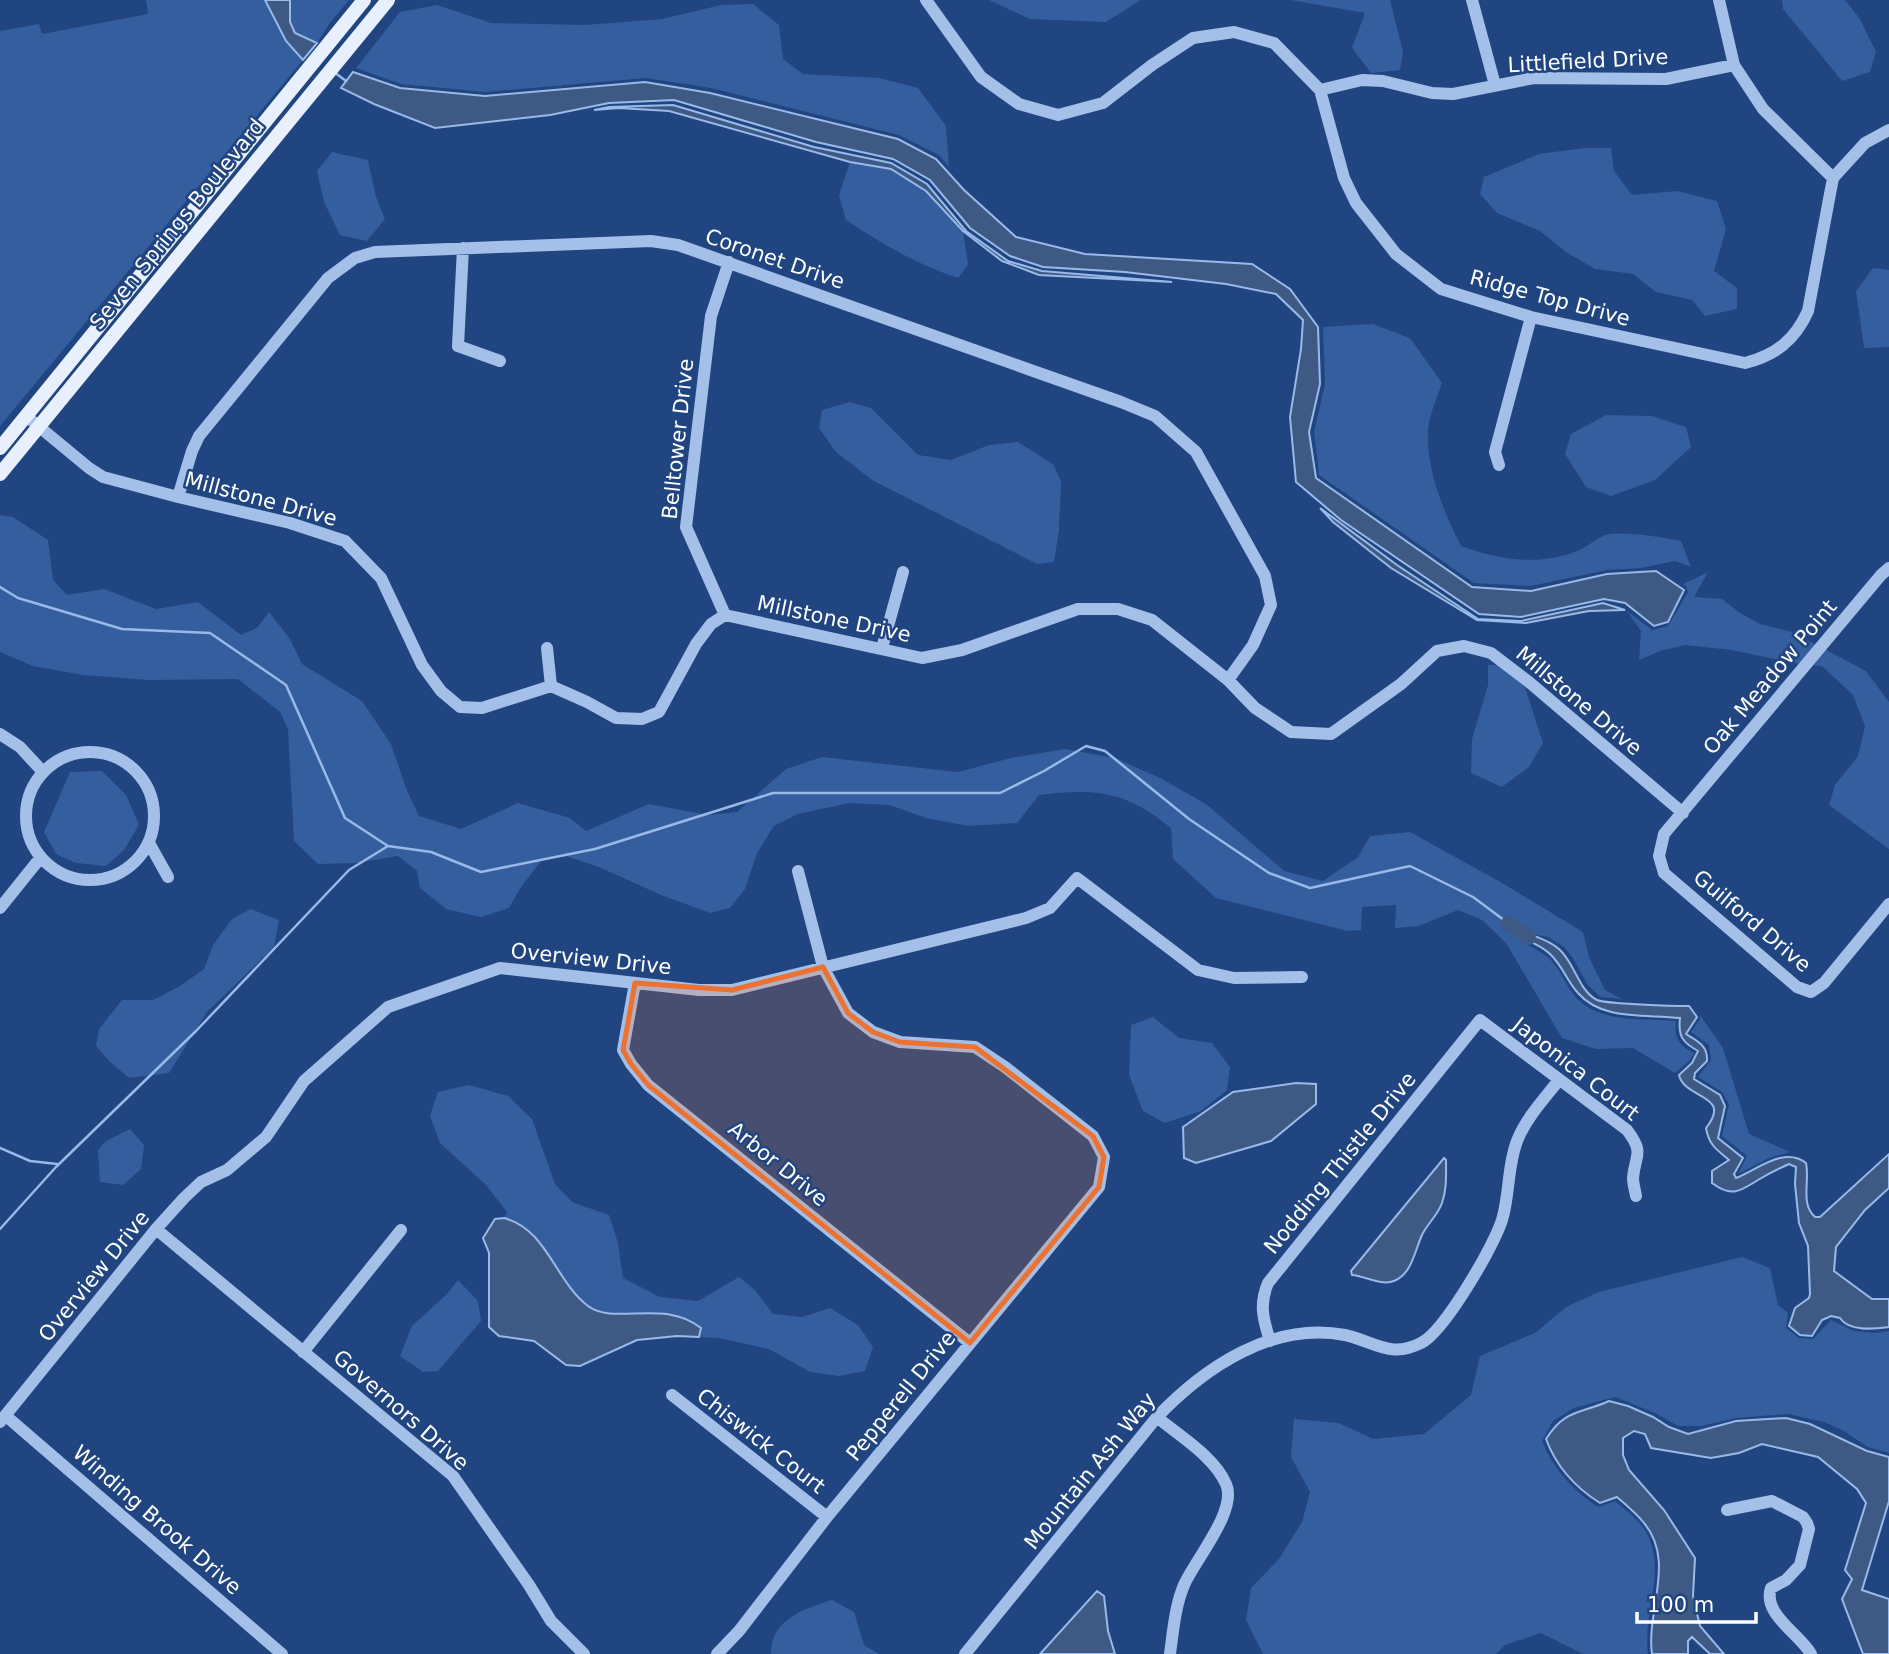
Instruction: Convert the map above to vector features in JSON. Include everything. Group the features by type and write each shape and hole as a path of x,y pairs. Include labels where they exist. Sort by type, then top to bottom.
{"main road":[{"name":"Seven Springs Boulevard","path":"0,474 33,421 85,356 93,334 364,0"},
{"path":"369,21 381,0"},
{"name":"Seven Springs Boulevard","path":"0,448 33,421 388,0"},
{"path":"0,461 33,421"}],"street":[{"name":"Ridge Top Drive","path":"926,0 981,77 1019,104 1058,115 1103,103 1152,65 1193,38 1234,32 1275,43 1320,90 1345,178 1356,203 1396,254 1441,289 1531,317 1745,363 1777,351 1802,325 1808,311 1833,178"},
{"path":"1472,0 1495,85"},
{"path":"1719,0 1734,65 1763,109 1833,178 1865,143 1889,130"},
{"name":"Littlefield Drive","path":"1320,90 1362,80 1383,81 1432,93 1453,94 1534,78 1666,79 1734,65"},
{"name":"Coronet Drive","path":"178,498 192,452 200,436 328,278 355,258 375,252 463,248 651,241 678,245 1155,416 1196,452 1265,576 1270,605 1253,645 1228,680"},
{"path":"463,248 458,346 500,361"},
{"name":"Belltower Drive","path":"725,615 686,527 711,316 729,262"},
{"path":"1499,465 1495,452 1531,317"},
{"name":"Millstone Drive","path":"33,421 103,477 178,498 290,523 345,541 381,578 422,665 441,691 460,706 482,708 551,686 615,718 642,719 659,712 695,644 711,624 725,615 922,658 962,650 1078,609 1118,609 1152,620 1228,680 1255,708 1291,732 1331,734 1401,684 1437,651 1464,646 1491,653 1683,813"},
{"name":"Oak Meadow Point","path":"1683,813 1875,581 1889,568"},
{"path":"882,648 903,572"},
{"path":"547,648 551,686"},
{"path":"0,734 19,747 43,772"},
{"path":"88,751 108,754 127,762 142,777 150,790 154,805 154,827 149,843 137,861 119,874 98,880 77,879 57,871 41,857 30,840 26,820 28,799 36,780 43,772 68,755 88,751"},
{"name":"Guilford Drive","path":"1683,813 1664,834 1659,856 1664,873 1797,987 1811,992 1824,983 1889,905"},
{"path":"149,843 168,877"},
{"path":"0,908 41,857"},
{"path":"798,871 823,967"},
{"name":"Overview Drive","path":"3,1419 156,1229 201,1182 227,1170 266,1137 304,1081 387,1007 500,968 699,990 732,990 1026,918 1050,908 1077,878 1198,970 1234,978 1302,977"},
{"name":"Pepperell Drive","path":"717,1654 1099,1187 1104,1157 1093,1136 975,1047 900,1042 873,1032 848,1013 823,967"},
{"name":"Arbor Drive","path":"635,983 623,1050 631,1065 648,1085 970,1343"},
{"name":"Japonica Court","path":"1480,1020 1627,1130 1637,1142 1639,1158 1633,1178 1636,1196"},
{"name":"Nodding Thistle Drive","path":"1270,1341 1261,1309 1262,1295 1268,1283 1480,1020"},
{"name":"Mountain Ash Way","path":"965,1654 1157,1417 1206,1372 1235,1354 1270,1341 1321,1332 1346,1335 1385,1350 1403,1349 1423,1343 1442,1324 1493,1243 1503,1219 1510,1161 1518,1138 1559,1080"},
{"name":"Governors Drive","path":"156,1229 453,1476 529,1584 551,1621 583,1654"},
{"path":"303,1352 401,1230"},
{"name":"Chiswick Court","path":"672,1395 827,1517"},
{"path":"1157,1417 1212,1463 1228,1486 1226,1512 1183,1587 1170,1654"},
{"name":"Winding Brook Drive","path":"3,1419 282,1654"},
{"path":"1727,1510 1772,1501 1803,1517 1809,1529 1796,1572 1771,1588 1768,1596 1784,1623 1811,1654"}],"highlighted area":[{"path":"823,967 848,1013 873,1032 900,1042 975,1047 1093,1136 1104,1157 1099,1187 970,1343 648,1085 631,1064 623,1050 635,983 732,990"}],"shaded area":[{"path":"146,0 265,0 286,41 303,60 0,426 0,31 39,24 42,34 148,14"},
{"path":"265,0 290,0 290,22 295,33 317,43 303,60 286,41"},
{"path":"290,0 349,0 317,43 295,33 290,22"},
{"path":"989,0 1141,0 1106,22 1030,19"},
{"path":"1291,0 1390,0 1403,52 1400,70 1371,73 1352,48 1365,13"},
{"path":"1782,0 1845,0 1860,19 1876,52 1870,72 1842,81 1783,9"},
{"path":"753,4 779,25 783,59 803,74 879,78 918,88 946,126 949,167 939,155 899,135 711,88 646,78 485,92 401,84 356,68 400,12 437,5 491,23 585,25 662,19 721,5"},
{"path":"353,72 400,88 485,96 645,82 710,93 898,139 936,159 964,190 1016,237 1085,254 1252,264 1290,289 1318,327 1320,384 1309,432 1316,478 1472,587 1531,591 1607,574 1656,571 1684,590 1668,622 1654,626 1625,603 1604,599 1521,617 1479,614 1341,520 1296,482 1290,417 1303,320 1276,294 1226,284 1125,272 1043,267 1010,256 970,228 930,180 893,159 816,142 674,100 609,103 550,115 435,128 341,88"},
{"path":"673,105 814,147 891,163 927,184 966,231 1008,261 1042,271 1172,282 1039,275 1002,261 963,231 926,191 891,169 850,162 669,111 619,108 594,110 609,107"},
{"path":"1585,148 1611,148 1614,171 1632,195 1677,191 1717,201 1726,229 1714,271 1737,288 1737,309 1705,316 1692,300 1656,292 1633,274 1595,269 1566,252 1540,231 1497,213 1480,194 1484,177 1539,154"},
{"path":"332,152 368,160 376,197 385,219 367,241 340,235 324,202 317,171"},
{"path":"850,162 891,169 926,191 963,231 968,265 958,278 900,253 846,220 839,195"},
{"path":"1873,268 1889,270 1889,347 1864,348 1856,291"},
{"path":"1373,324 1410,338 1442,383 1430,419 1428,446 1437,490 1461,546 1504,558 1534,560 1563,556 1606,535 1637,534 1681,541 1691,567 1675,561 1641,568 1607,570 1531,586 1474,583 1319,475 1314,432 1325,384 1323,327"},
{"path":"850,402 871,408 918,455 951,460 989,445 1018,442 1053,464 1061,481 1059,530 1054,562 1037,564 872,480 836,452 819,428 822,410"},
{"path":"1606,415 1652,416 1686,427 1691,447 1655,480 1611,496 1586,487 1565,454 1571,434"},
{"path":"1320,508 1397,565 1478,619 1521,621 1603,603 1625,610 1589,611 1526,623 1477,620 1391,568 1333,522"},
{"path":"0,515 13,517 48,540 53,580 67,595 104,589 156,609 198,602 241,635 257,628 269,612 290,639 302,664 362,701 391,744 407,791 419,816 461,829 518,803 570,818 586,831 649,804 708,815 737,812 786,769 822,757 958,772 1011,758 1065,749 1115,758 1162,779 1206,804 1284,871 1323,881 1358,857 1370,836 1410,832 1583,932 1589,957 1605,990 1622,999 1600,997 1587,984 1564,947 1548,937 1533,934 1518,925 1512,928 1521,941 1550,959 1574,995 1584,1004 1595,1011 1621,1018 1676,1021 1679,1041 1694,1053 1675,1073 1633,1048 1596,1049 1562,1038 1506,943 1482,920 1458,910 1419,926 1395,928 1396,905 1362,907 1361,930 1348,931 1216,898 1173,859 1171,828 1124,799 1094,793 1039,795 1017,823 968,826 926,818 890,805 849,803 798,814 774,826 757,853 745,889 730,908 710,913 566,856 541,861 509,908 481,917 446,909 420,888 417,871 398,856 355,863 318,864 294,841 288,729 280,712 238,679 148,680 83,675 33,666 0,652"},
{"path":"1708,572 1694,597 1722,599 1760,624 1792,632 1866,671 1889,702 1889,849 1829,805 1835,785 1858,756 1865,726 1853,695 1822,666 1793,663 1732,650 1685,645 1639,660 1641,631 1627,611 1652,630 1668,626 1688,592 1683,584"},
{"path":"1488,665 1515,665 1523,681 1543,743 1529,767 1502,787 1471,773 1472,739 1488,685"},
{"path":"102,771 126,795 139,825 124,850 106,866 76,863 56,854 44,832 70,772"},
{"path":"251,909 279,920 274,947 207,1012 169,1073 129,1078 96,1046 99,1029 122,1000 153,1000 204,969 213,945 232,919"},
{"path":"1516,928 1559,949 1585,990 1597,1000 1626,1004 1689,1006 1697,1017 1686,1034 1701,1044 1707,1056 1707,1061 1695,1073 1694,1079 1720,1095 1725,1106 1718,1138 1743,1158 1734,1174 1736,1178 1780,1158 1798,1158 1806,1163 1810,1212 1815,1217 1820,1217 1889,1154 1889,1188 1865,1210 1836,1247 1834,1271 1872,1299 1889,1299 1889,1327 1856,1328 1831,1316 1822,1320 1812,1336 1800,1335 1789,1326 1795,1308 1809,1298 1810,1294 1808,1246 1799,1223 1796,1167 1789,1164 1731,1192 1712,1183 1712,1171 1729,1160 1714,1146 1707,1134 1706,1128 1713,1117 1714,1109 1711,1103 1683,1083 1679,1075 1692,1063 1698,1051 1682,1038 1680,1018 1612,1012 1588,1002 1574,988 1550,954 1524,937"},
{"path":"1700,1015 1723,1048 1749,1134 1790,1152 1769,1158 1738,1174 1747,1156 1722,1136 1729,1104 1722,1092 1698,1077 1711,1060 1709,1045 1691,1032"},
{"path":"1153,1017 1179,1038 1212,1043 1230,1067 1227,1090 1201,1111 1165,1123 1143,1111 1129,1075 1131,1025"},
{"path":"1296,1083 1316,1084 1316,1104 1271,1141 1196,1163 1184,1158 1183,1127 1233,1092"},
{"path":"469,1085 508,1096 532,1119 555,1184 572,1202 609,1215 618,1243 623,1278 660,1297 698,1301 739,1277 755,1290 773,1314 802,1317 830,1308 858,1325 873,1347 865,1371 839,1376 810,1372 769,1349 719,1338 699,1337 701,1328 686,1319 656,1313 612,1314 588,1306 567,1283 541,1244 519,1224 504,1218 507,1212 486,1185 440,1143 430,1116 438,1092"},
{"path":"130,1129 144,1145 141,1169 123,1185 100,1182 98,1150 106,1141"},
{"path":"1444,1158 1446,1182 1442,1203 1424,1231 1405,1273 1389,1282 1352,1275 1351,1271"},
{"path":"504,1218 531,1233 567,1283 588,1306 612,1314 656,1313 686,1319 701,1328 699,1337 637,1340 580,1366 566,1365 534,1341 499,1336 489,1327 489,1253 483,1238 495,1219"},
{"path":"1742,1257 1770,1268 1778,1305 1788,1313 1786,1328 1799,1338 1813,1339 1831,1320 1854,1331 1889,1331 1889,1453 1868,1447 1824,1422 1788,1414 1736,1418 1701,1426 1678,1426 1655,1413 1615,1397 1574,1408 1553,1421 1542,1441 1558,1470 1598,1507 1615,1501 1640,1523 1651,1542 1655,1573 1648,1622 1648,1654 1583,1654 1541,1633 1505,1645 1496,1654 1263,1654 1246,1620 1251,1588 1279,1559 1302,1522 1310,1492 1291,1457 1294,1419 1339,1423 1373,1439 1424,1434 1471,1395 1480,1356 1535,1333 1566,1307 1599,1292"},
{"path":"458,1280 478,1301 481,1321 438,1371 423,1372 400,1356 412,1326 448,1293"},
{"path":"1609,1401 1628,1406 1688,1434 1736,1421 1786,1418 1810,1424 1867,1451 1889,1457 1889,1501 1862,1590 1889,1599 1889,1654 1863,1654 1842,1599 1852,1579 1845,1570 1866,1503 1857,1489 1818,1457 1762,1444 1739,1453 1711,1458 1651,1448 1645,1434 1634,1431 1623,1438 1623,1455 1629,1470 1664,1510 1695,1558 1693,1596 1700,1626 1724,1654 1710,1654 1692,1637 1688,1641 1688,1654 1652,1654 1651,1638 1659,1570 1658,1553 1653,1538 1641,1519 1617,1497 1600,1503 1575,1483 1555,1458 1546,1439 1567,1417"},
{"path":"1097,1591 1104,1596 1108,1631 1115,1654 1040,1654"},
{"path":"832,1600 854,1612 864,1645 879,1654 771,1654 776,1632 783,1624 811,1607"}],"waterway":[{"path":"334,72 346,81"},
{"path":"0,587 18,598 122,629 210,633 286,685 345,818 388,846"},
{"path":"0,1229 56,1167 196,1031 349,870 388,846 431,852 481,872 595,849 773,793 1000,793 1086,746 1105,751 1189,819 1269,873 1310,888 1410,866 1473,897 1508,923"},
{"path":"1508,923 1529,938"},
{"path":"0,1148 30,1161 57,1164"}]}
